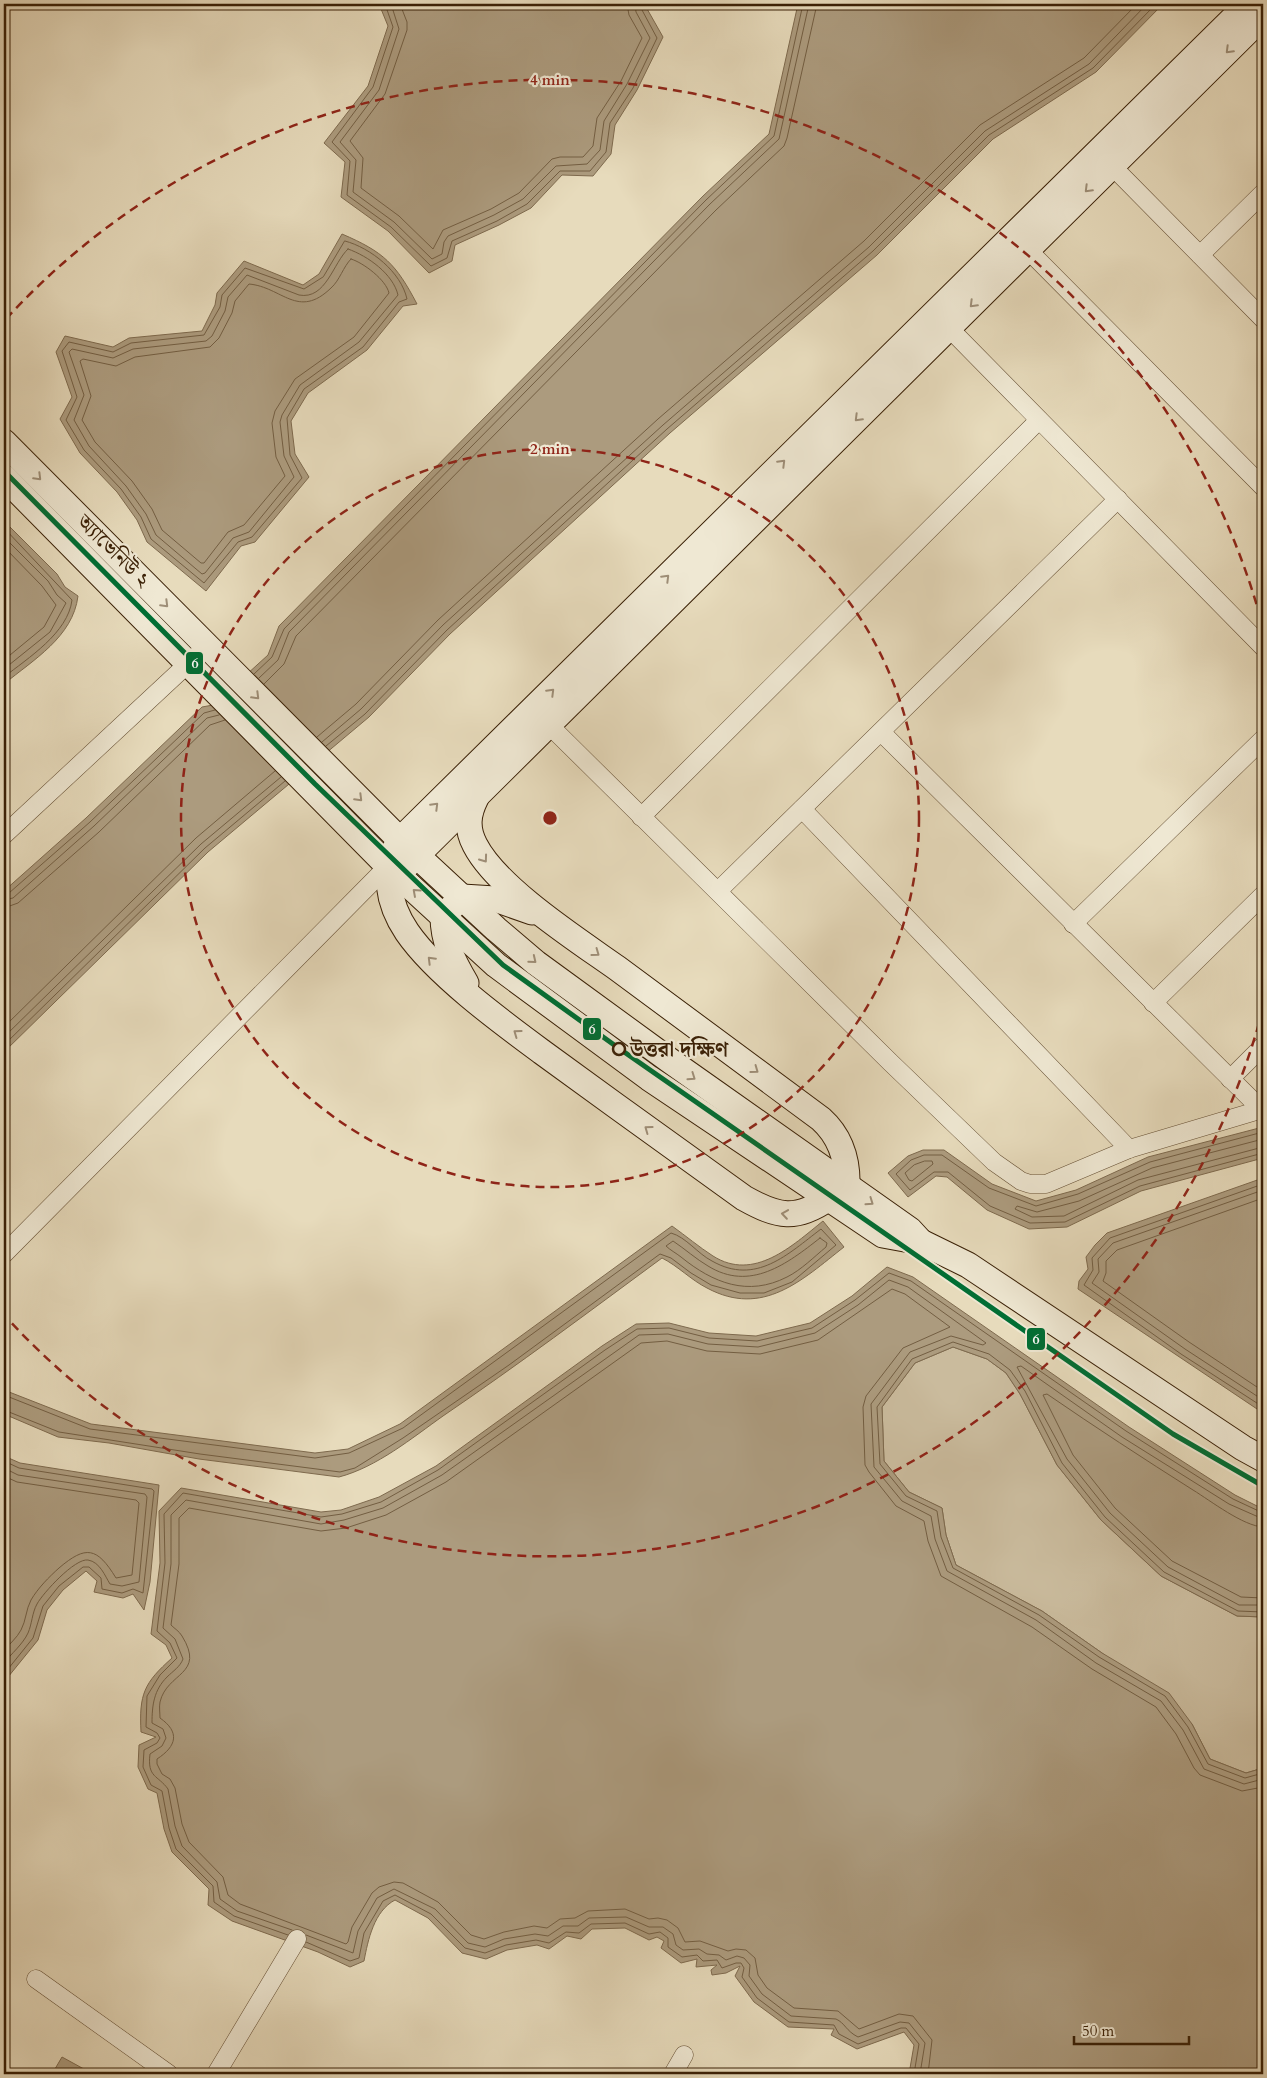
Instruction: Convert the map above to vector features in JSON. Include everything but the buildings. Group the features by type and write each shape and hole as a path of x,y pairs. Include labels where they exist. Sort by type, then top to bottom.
{"street":[{"path":"4,1254 392,870 408,847 1248,4"},
{"path":"408,847 476,798 1263,16"},
{"path":"1112,166 1263,319"},
{"path":"1200,254 1263,193"},
{"path":"1028,250 1263,487"},
{"path":"949,328 1263,647"},
{"path":"641,817 1040,420"},
{"name":"অ্যাভেনিউ ২","path":"4,442 324,764 462,897 536,963 669,1060 838,1192"},
{"name":"অ্যাভেনিউ ২","path":"4,477 392,870 496,964 539,998 649,1078 838,1192"},
{"path":"718,891 1118,499"},
{"path":"4,836 197,672 214,654"},
{"path":"549,725 890,1062 1010,1176 1030,1184 1046,1184 1129,1150 1262,1109 881,732"},
{"path":"1073,924 1263,739"},
{"path":"392,870 388,882 392,900 406,931 434,963 480,1004 744,1198 760,1207 794,1215 807,1212 838,1192 847,1161 834,1133 821,1118 557,925 503,880 481,855 471,837 468,823 476,798"},
{"path":"802,809 1129,1150"},
{"path":"1153,1003 1263,895"},
{"path":"480,1004 450,954 443,933 443,916 462,897 482,897 510,903 557,925"},
{"path":"1230,1079 1263,1046"},
{"path":"838,1192 882,1235 921,1242 982,1273 1235,1443 1263,1459"},
{"path":"216,2074 297,1939"},
{"path":"36,1979 169,2074"},
{"path":"673,2074 684,2055"}],"shaded area":[{"path":"953,1347 987,1359 1006,1373 1020,1394 1057,1465 1101,1520 1161,1576 1237,1616 1263,1617 1263,1768 1246,1773 1210,1759 1192,1724 1102,1653 1042,1611 956,1565 946,1535 942,1508 909,1492 884,1461 882,1407 915,1363"}],"water":[{"path":"379,4 646,4 663,37 637,90 615,125 611,154 593,176 562,175 531,208 455,245 452,261 429,273 388,231 341,197 345,162 324,143 368,86 388,26"},
{"path":"798,4 1163,4 1096,72 993,139 877,255 670,433 450,634 369,717 208,852 4,1052 4,891 86,818 202,707 213,705 268,655 279,626 703,196 769,134"},
{"path":"342,234 368,247 387,261 402,279 417,304 403,306 367,350 308,393 291,421 295,454 309,477 255,542 241,546 206,591 147,542 137,520 117,492 80,453 60,419 72,397 56,352 65,336 113,347 129,338 202,331 215,305 217,293 244,261 303,285 319,274"},
{"path":"4,521 57,574 65,587 78,596 75,611 60,636 39,656 4,684"},
{"path":"1263,1127 1263,1158 1141,1191 1067,1227 1029,1229 987,1210 947,1177 936,1176 908,1197 888,1173 908,1156 923,1150 944,1150 992,1184 1036,1201 1076,1190 1148,1157"},
{"path":"1263,1178 1263,1413 1078,1289 1079,1281 1088,1269 1086,1257 1107,1233"},
{"path":"823,1221 844,1247 813,1272 797,1282 781,1291 764,1297 746,1299 727,1296 701,1285 662,1258 526,1358 406,1442 367,1466 339,1477 199,1459 109,1443 58,1437 4,1414 4,1390 91,1424 315,1453 348,1449 400,1424 672,1226 713,1256 728,1263 743,1265 758,1263 772,1258 798,1241"},
{"path":"887,1267 913,1277 1129,1427 1235,1495 1263,1509 1263,1617 1237,1616 1161,1576 1101,1520 1057,1465 1020,1394 1006,1373 987,1359 953,1347 915,1363 882,1407 884,1461 909,1492 942,1508 946,1535 956,1565 1042,1611 1102,1653 1169,1693 1192,1724 1210,1759 1246,1773 1263,1768 1263,2074 909,2074 914,2045 904,2032 857,2049 831,2035 834,2029 788,2027 754,2002 735,1976 740,1966 726,1973 712,1975 711,1970 717,1965 696,1967 697,1959 681,1963 661,1948 664,1941 657,1937 649,1940 625,1928 592,1929 581,1939 567,1936 549,1949 537,1945 507,1950 486,1959 462,1953 428,1918 395,1900 382,1911 377,1919 370,1935 364,1961 350,1967 318,1952 232,1921 208,1905 209,1889 172,1852 164,1829 157,1793 148,1789 138,1767 139,1745 156,1737 141,1732 141,1708 145,1690 149,1682 172,1658 166,1645 151,1634 160,1563 159,1511 181,1488 321,1512 341,1510 379,1497 436,1466 602,1346 636,1324 669,1323 709,1333 756,1336 810,1323 852,1296"},
{"path":"4,1456 20,1463 159,1485 150,1582 144,1610 133,1594 123,1598 94,1592 97,1581 86,1571 63,1590 47,1610 38,1640 4,1682"},
{"path":"62,2057 93,2074 52,2074"}],"transit line":[{"name":"6","path":"4,471 315,784 503,965 617,1047 1173,1434 1263,1486"}],"place":[{"name":"উত্তরা দক্ষিণ","path":"619,1049"}]}
